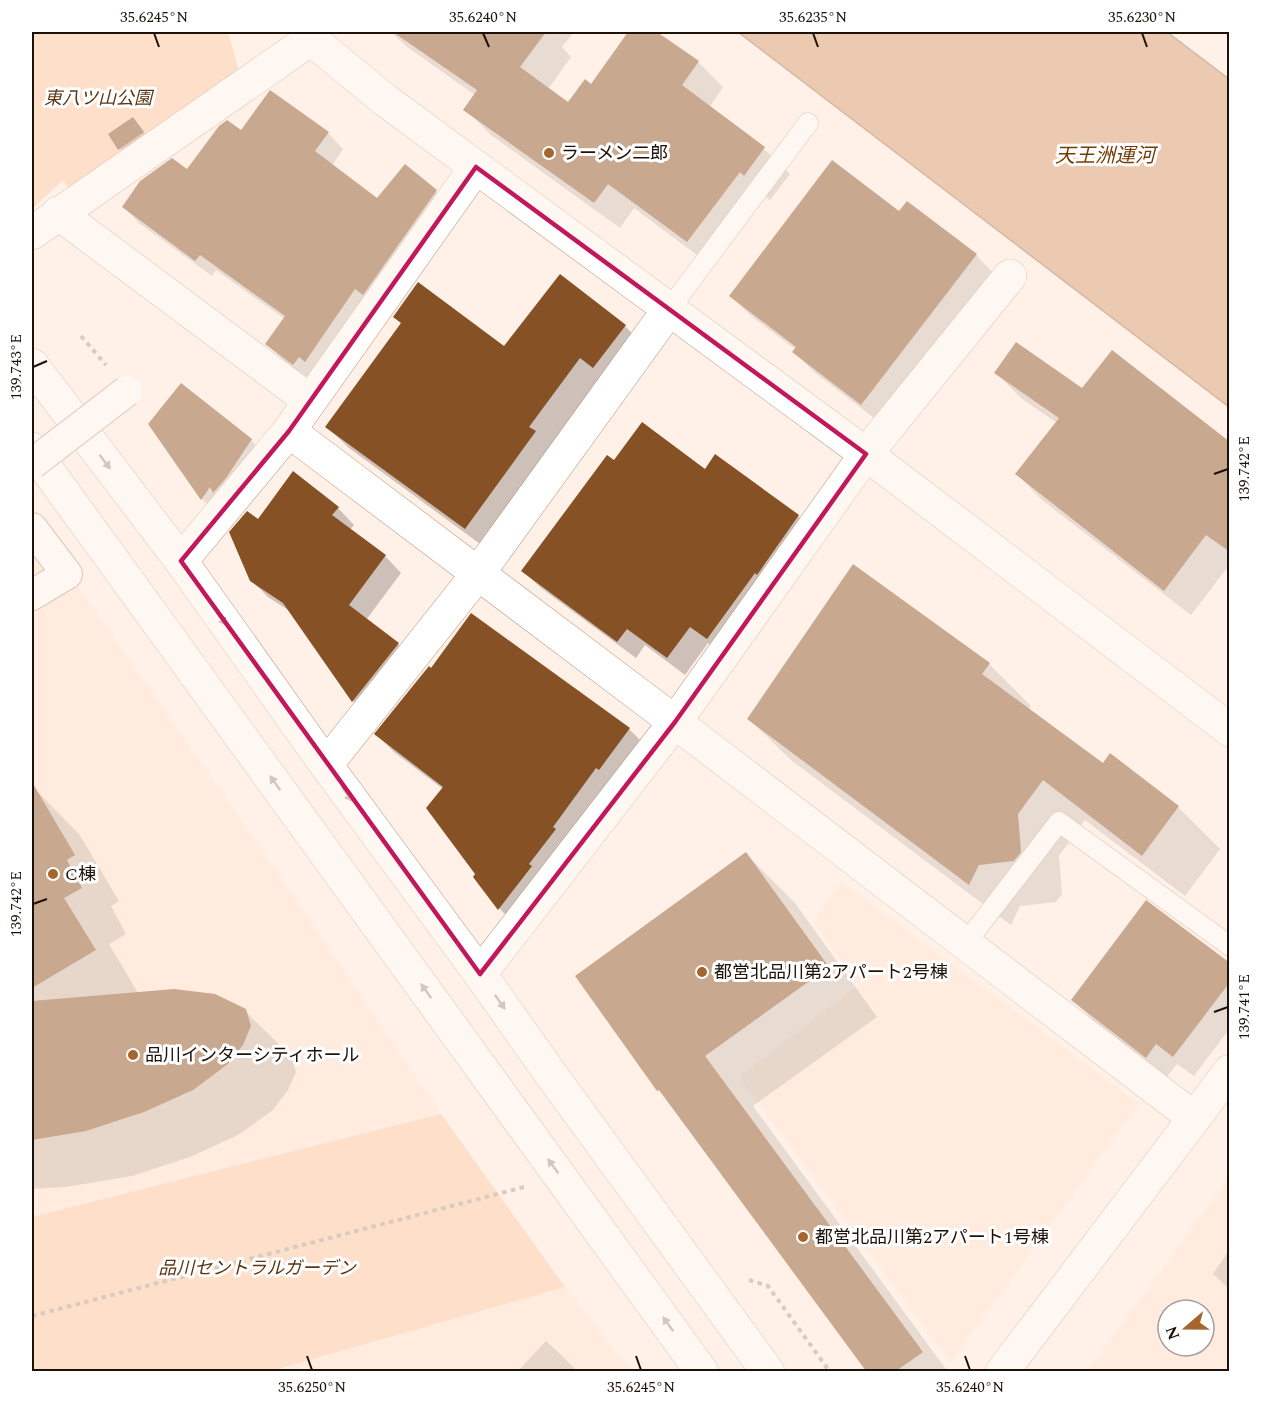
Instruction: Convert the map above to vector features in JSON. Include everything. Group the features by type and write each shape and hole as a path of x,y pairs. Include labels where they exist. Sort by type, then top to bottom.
{"street":[{"path":"32,233 313,34 386,100 866,454 1230,730"},
{"path":"181,561 289,431 476,167"},
{"path":"58,213 309,400"},
{"path":"480,974 675,723 866,454 1010,276"},
{"path":"326,765 477,575 670,308"},
{"path":"32,365 181,561 326,765 768,1371"},
{"path":"32,464 127,391"},
{"path":"289,431 1194,1118"},
{"path":"32,449 702,1371"},
{"path":"32,528 68,574 32,595"},
{"path":"1002,1371 1230,1071"}],"lane":[{"path":"670,308 808,123"},
{"path":"965,944 1059,822 1230,946"}],"path":[{"path":"32,1316 524,1187"},
{"path":"748,1281 768,1286 830,1371"}],"highlighted area":[{"path":"476,167 866,454 675,722 480,974 181,561 289,431"}],"shaded area":[{"path":"32,524 262,850 441,1114 32,1217"},
{"path":"841,882 1139,1103 951,1362 739,1077 859,985 813,922"},
{"path":"1229,1178 1229,1371 1088,1371"},
{"path":"565,1287 631,1371 272,1372"}],"green space":[{"name":"東八ツ山公園","path":"32,32 228,32 241,79 74,195 63,180 32,209"},
{"name":"品川セントラルガーデン","path":"441,1114 565,1287 272,1371 32,1371 32,1217"}],"water":[{"name":"天王洲運河","path":"738,32 1167,32 1229,79 1229,407"}],"building":[{"path":"393,32 546,32 520,67 568,102 585,79 591,84 628,32 657,32 699,61 682,85 765,147 744,176 740,172 687,242 608,184 594,203 463,110 477,90"},
{"path":"270,90 329,132 315,151 377,198 405,164 437,190 363,295 355,289 305,362 299,357 293,365 265,344 285,316 200,255 195,261 122,207 140,181 172,158 187,169 219,126 227,120 241,130"},
{"path":"133,117 144,132 118,150 108,134"},
{"path":"832,160 899,211 907,201 977,254 861,405 792,352 796,347 729,296"},
{"path":"560,274 626,325 593,368 580,358 529,427 536,431 465,529 325,427 401,323 393,317 418,282 504,346"},
{"path":"1016,342 1082,388 1112,350 1230,442 1230,552 1206,535 1164,591 1015,474 1059,418 994,373"},
{"path":"181,383 252,439 226,478 213,493 210,487 201,500 148,424"},
{"path":"642,422 705,469 715,454 799,515 757,575 755,573 707,639 690,627 667,658 627,629 617,642 521,571 607,455 614,460"},
{"path":"293,471 339,507 332,515 386,555 349,605 399,643 352,702 283,603 250,581 229,532 247,511 258,519"},
{"path":"853,564 990,663 982,674 1103,763 1110,753 1179,806 1142,856 1043,780 1018,814 1021,852 1014,861 979,865 969,885 747,719"},
{"path":"471,613 630,728 599,770 596,768 553,827 556,829 529,864 532,866 498,910 473,877 475,874 426,808 443,787 374,734 429,666 431,668"},
{"name":"C棟","path":"32,782 75,855 67,860 82,888 64,898 96,950 32,988"},
{"path":"746,852 829,967 705,1056 923,1352 896,1371 866,1371 659,1090 657,1091 575,976"},
{"path":"1146,900 1230,963 1230,982 1173,1057 1156,1044 1146,1058 1071,1000"},
{"name":"品川インターシティホール","path":"174,989 215,994 246,1009 251,1026 243,1045 228,1064 193,1090 144,1112 86,1131 32,1140 32,1001"}],"place":[{"name":"ラーメン二郎","path":"549,153"},
{"name":"C棟","path":"53,874"},
{"name":"都営北品川第2アパート2号棟","path":"702,972"},
{"name":"品川インターシティホール","path":"133,1055"},
{"name":"都営北品川第2アパート1号棟","path":"803,1237"}]}
